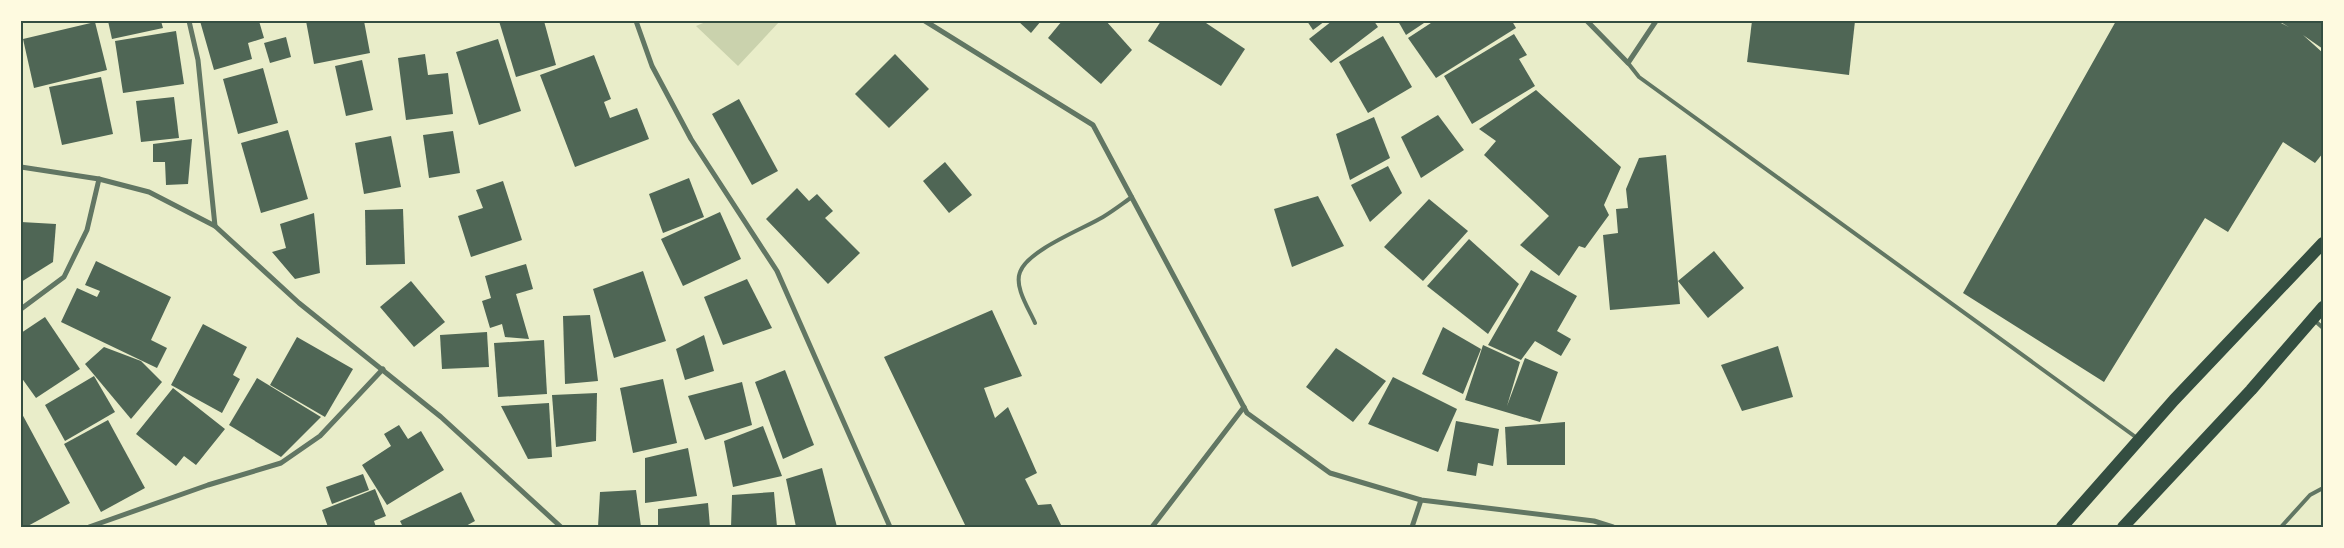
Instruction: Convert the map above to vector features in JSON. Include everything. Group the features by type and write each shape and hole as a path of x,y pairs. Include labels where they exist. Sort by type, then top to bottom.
{"main road":[{"path":"2062,527 2139,440 2323,243"},
{"path":"2123,527 2251,390 2323,307"}],"street":[{"path":"189,21 198,60 215,226"},
{"path":"636,21 652,66 691,140 777,271 890,527"},
{"path":"925,21 1093,124 1247,413 1330,473 1421,500 1594,520 1613,527"},
{"path":"1587,21 1628,63 1656,21"},
{"path":"21,167 99,179 149,192 215,226 299,303 441,417 561,527"},
{"path":"21,309 64,277 87,230 99,179"},
{"path":"89,527 208,485 281,463 320,436 383,370"},
{"path":"1152,527 1244,408"},
{"path":"1412,527 1421,500"}],"lane":[{"path":"1628,63 1639,77 2139,440"},
{"path":"1035,323 1019,287 1019,272 1026,262 1041,249 1103,217 1132,197"},
{"path":"2312,319 2323,328"},
{"path":"2281,527 2310,495 2323,488"}],"green space":[{"path":"708,21 780,21 738,66 696,26"}],"building":[{"path":"108,21 161,21 163,28 112,39"},
{"path":"200,21 259,21 264,38 248,43 252,59 214,70"},
{"path":"306,21 364,21 370,53 314,64"},
{"path":"499,21 544,21 556,65 516,77"},
{"path":"1018,21 1041,21 1031,33"},
{"path":"1062,21 1106,21 1132,50 1101,84 1048,38"},
{"path":"1161,21 1203,21 1245,49 1221,86 1148,41"},
{"path":"1307,21 1325,21 1313,30"},
{"path":"1332,21 1374,21 1378,27 1331,63 1309,39"},
{"path":"1398,21 1427,21 1406,35"},
{"path":"1434,21 1512,21 1516,28 1436,78 1408,38"},
{"path":"1752,21 1855,21 1849,75 1747,62"},
{"path":"2116,21 2277,21 2289,27 2279,21 2323,21 2323,49 2303,35 2323,53 2323,153 2315,163 2283,142 2228,232 2205,218 2104,382 1963,293"},
{"path":"95,22 107,70 34,88 23,39"},
{"path":"176,31 184,84 123,93 115,41"},
{"path":"1514,34 1527,55 1519,59 1535,86 1472,124 1444,76"},
{"path":"1383,36 1412,87 1368,113 1339,62"},
{"path":"286,37 291,57 270,63 264,43"},
{"path":"498,39 521,111 479,125 456,52"},
{"path":"425,54 428,75 448,73 453,114 406,120 398,58"},
{"path":"895,54 929,89 889,128 855,94"},
{"path":"594,55 611,99 604,102 610,118 637,108 649,139 575,167 540,75"},
{"path":"362,60 373,110 346,116 335,66"},
{"path":"263,68 278,123 238,134 223,79"},
{"path":"101,77 113,134 62,145 49,87"},
{"path":"1536,90 1621,167 1604,205 1609,215 1585,248 1579,246 1559,276 1520,245 1549,216 1484,155 1496,141 1479,129"},
{"path":"174,97 179,138 141,142 136,101"},
{"path":"739,99 778,171 752,185 712,114"},
{"path":"1438,115 1464,150 1421,178 1401,137"},
{"path":"1374,117 1390,158 1350,180 1336,134"},
{"path":"288,130 308,199 261,213 241,143"},
{"path":"453,131 460,173 429,178 423,135"},
{"path":"391,136 401,187 364,194 355,143"},
{"path":"192,139 188,184 166,185 165,162 153,162 153,144"},
{"path":"1666,155 1680,304 1610,310 1603,235 1618,233 1616,209 1628,208 1626,189 1639,158"},
{"path":"945,162 972,195 949,213 923,181"},
{"path":"1388,166 1402,193 1370,222 1351,185"},
{"path":"689,178 704,217 663,233 649,194"},
{"path":"503,181 522,240 471,257 458,216 483,208 476,190"},
{"path":"797,188 809,201 817,194 833,211 825,218 860,253 828,284 766,219"},
{"path":"1318,196 1344,246 1292,267 1274,209"},
{"path":"1429,199 1468,231 1423,281 1384,247"},
{"path":"403,209 405,264 366,265 365,210"},
{"path":"720,212 741,259 683,286 661,239"},
{"path":"314,213 320,273 295,279 272,252 286,248 280,224"},
{"path":"21,222 56,224 53,262 21,282"},
{"path":"1469,239 1519,284 1488,334 1427,286"},
{"path":"1714,251 1744,288 1708,318 1678,281"},
{"path":"96,261 171,297 151,340 167,348 157,368 61,322 77,288 97,297 100,291 85,285"},
{"path":"526,264 533,289 516,294 529,339 505,337 502,324 490,328 482,301 491,298 485,276"},
{"path":"1531,270 1577,296 1557,331 1571,339 1561,356 1535,341 1521,360 1488,345"},
{"path":"643,271 666,341 614,358 593,289"},
{"path":"747,279 772,328 723,345 704,297"},
{"path":"411,281 445,322 414,347 380,307"},
{"path":"992,310 1022,376 984,388 995,418 1008,407 1037,473 1025,479 1038,505 1051,504 1062,527 966,527 884,357"},
{"path":"590,315 598,381 565,384 563,316"},
{"path":"45,317 80,369 36,398 21,377 21,333"},
{"path":"203,324 247,347 233,375 240,379 222,413 171,385"},
{"path":"1443,327 1481,349 1463,394 1422,374"},
{"path":"487,332 489,367 442,369 440,335"},
{"path":"704,335 714,371 685,380 676,349"},
{"path":"297,337 353,369 325,417 270,385"},
{"path":"544,340 547,394 498,397 494,343"},
{"path":"1483,345 1520,362 1507,406 1525,358 1558,372 1540,422 1465,400"},
{"path":"1778,346 1793,397 1742,411 1721,365"},
{"path":"104,347 141,361 162,382 131,419 85,364"},
{"path":"1336,348 1386,381 1353,422 1306,387"},
{"path":"785,370 814,445 783,459 755,382"},
{"path":"94,376 115,412 65,441 45,405"},
{"path":"1393,377 1457,409 1438,452 1368,424"},
{"path":"257,378 321,417 281,457 229,425"},
{"path":"663,379 677,443 633,453 620,388"},
{"path":"742,382 752,425 705,440 688,396"},
{"path":"173,388 225,429 196,465 184,456 176,466 136,434"},
{"path":"597,393 596,441 556,447 552,395"},
{"path":"549,403 552,457 528,459 501,406"},
{"path":"21,412 70,503 26,527 21,527"},
{"path":"108,420 145,488 101,512 64,444"},
{"path":"1456,421 1499,429 1493,466 1478,463 1476,476 1447,471"},
{"path":"1565,422 1565,465 1507,465 1505,427"},
{"path":"399,425 408,439 421,431 444,470 387,505 362,465 391,446 384,434"},
{"path":"763,426 782,476 733,487 724,441"},
{"path":"688,448 697,496 645,503 645,458"},
{"path":"822,468 837,527 796,527 786,479"},
{"path":"363,474 369,490 332,504 326,487"},
{"path":"375,489 386,516 374,521 376,527 328,527 322,510"},
{"path":"636,490 641,527 598,527 600,492"},
{"path":"461,492 475,521 464,527 403,527 400,521"},
{"path":"774,492 777,527 731,527 732,495"},
{"path":"708,503 710,527 658,527 658,509"}]}
